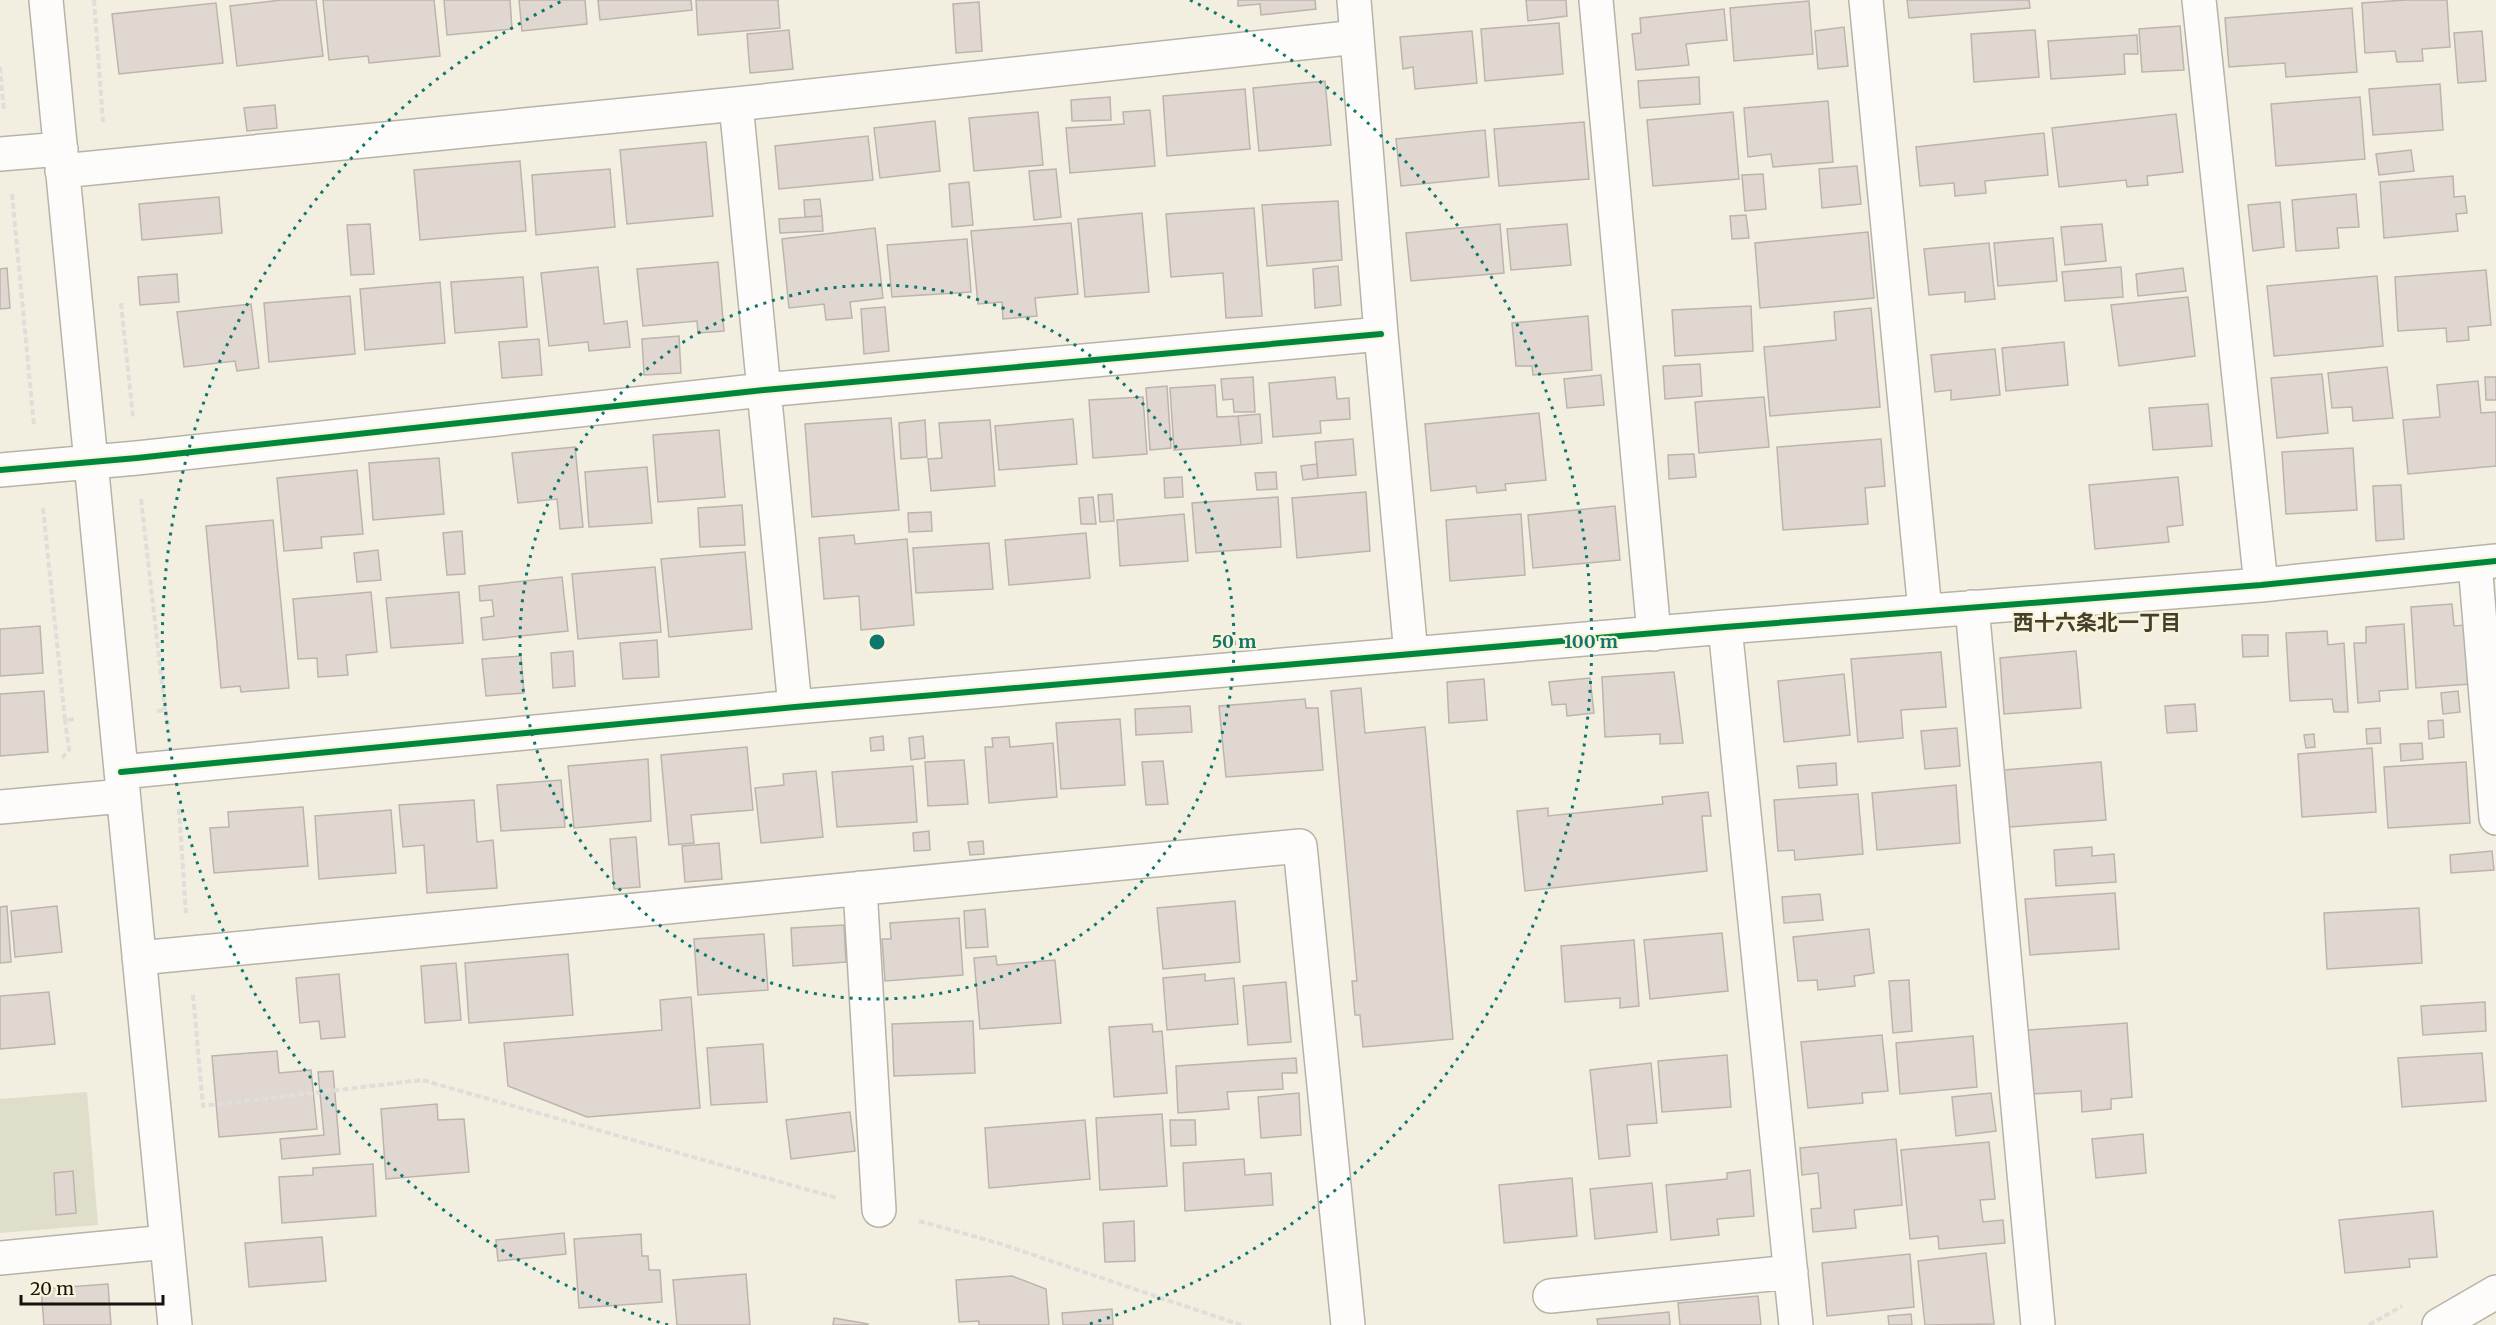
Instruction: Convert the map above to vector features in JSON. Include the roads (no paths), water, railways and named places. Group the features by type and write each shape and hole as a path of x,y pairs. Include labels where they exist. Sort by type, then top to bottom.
{"street":[{"path":"46,0 175,1325"},
{"path":"1353,0 1410,654"},
{"path":"1596,0 1654,634"},
{"path":"1866,0 1925,611"},
{"path":"2199,0 2261,585"},
{"path":"4,154 107,166 736,104 1357,37"},
{"path":"736,104 795,707"},
{"path":"0,470 91,463 764,390 1381,334"},
{"path":"0,807 122,784 176,766 795,707 1725,627 2261,585 2485,562 2496,818"},
{"path":"1971,607 2038,1325"},
{"path":"1725,627 1796,1325"},
{"path":"139,958 1300,846 1348,1325"},
{"path":"860,888 879,1210"},
{"path":"0,1258 167,1242"},
{"path":"1550,1296 1791,1272"},
{"path":"2439,1325 2496,1292"}],"district":[{"name":"西十六条北一丁目","path":"2097,623"}]}
